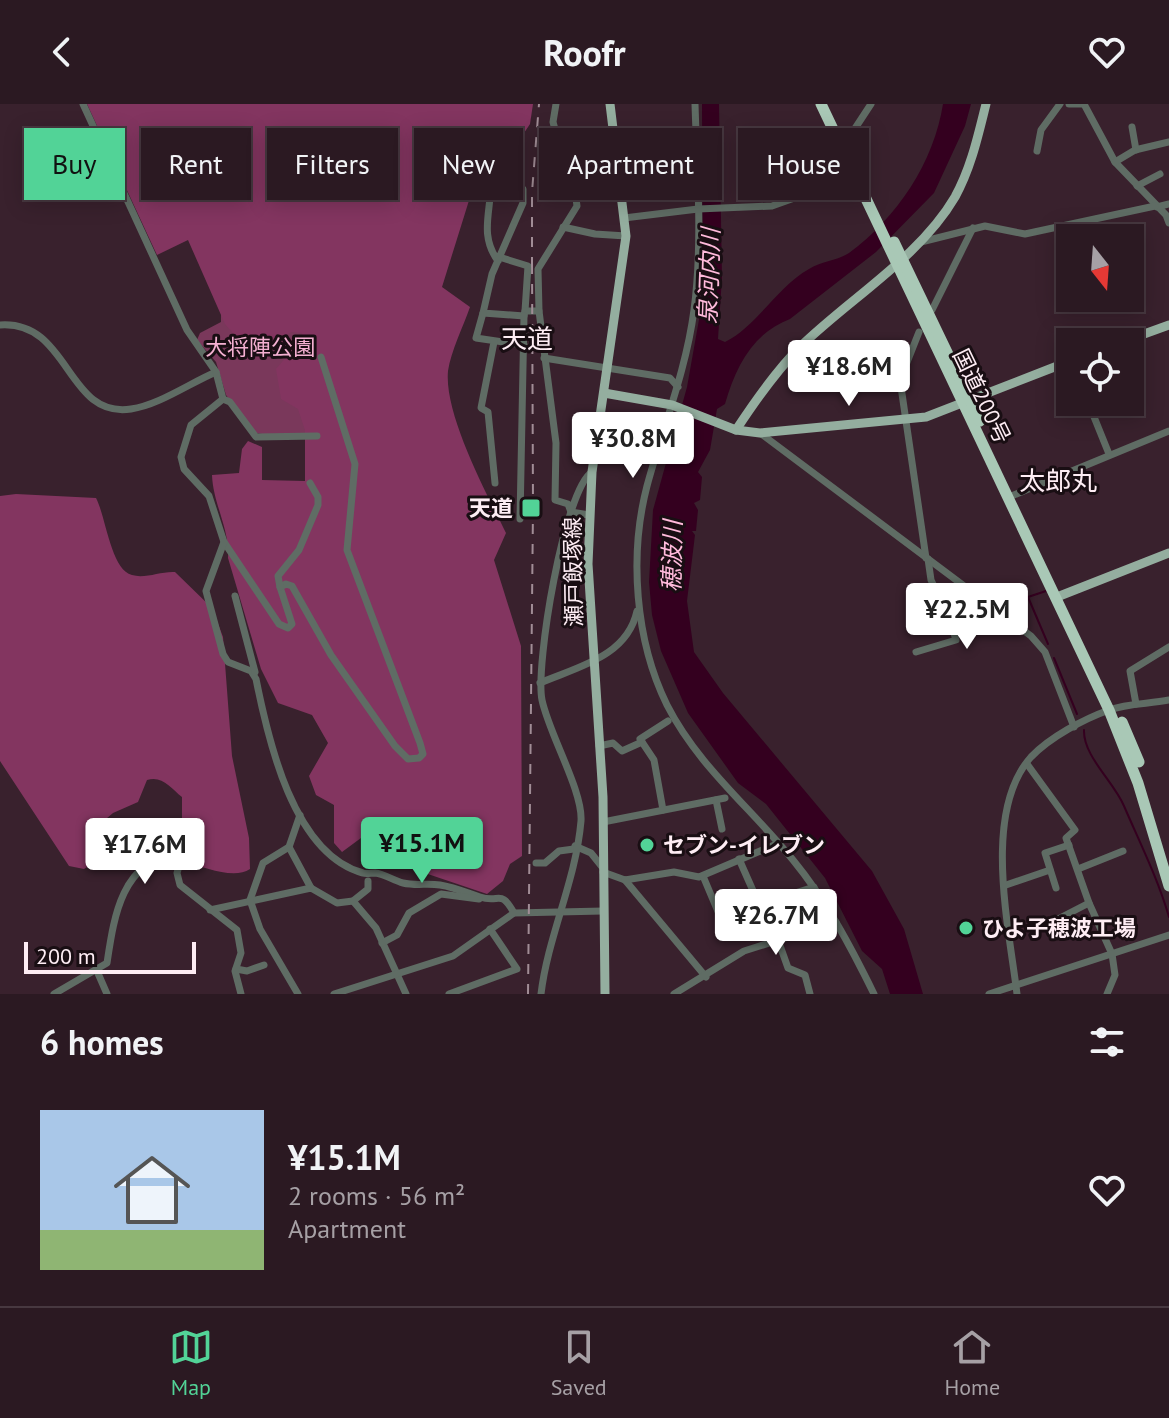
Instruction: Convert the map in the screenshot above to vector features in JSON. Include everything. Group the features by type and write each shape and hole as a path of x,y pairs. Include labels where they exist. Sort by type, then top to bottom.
{"highway":[{"name":"国道200号","path":"821,104 834,128"},
{"name":"国道200号","path":"828,104 837,128"},
{"name":"国道200号","path":"869,197 1112,709 1169,861"},
{"name":"国道200号","path":"1163,844 1169,886"}],"main road":[{"name":"瀬戸飯塚線","path":"605,994 603,822 589,515 592,472 626,236 610,104"},
{"path":"734,429 800,347 915,244 954,199 968,169 986,104"},
{"path":"1144,334 1169,325"},
{"path":"604,393 674,405 734,429 760,433 907,420 967,402 1056,367"},
{"path":"1060,595 1169,553"}],"street":[{"path":"83,104 187,330 216,372 223,399"},
{"path":"556,104 553,122 563,159 572,169 577,206 538,269 539,311 556,443 555,500 568,504 571,512"},
{"path":"695,104 698,209 694,311 674,405 646,489 638,561 639,601 649,657 659,686 689,743 779,843 814,887 874,994"},
{"path":"854,128 871,104"},
{"path":"1037,151 1041,130 1060,104"},
{"path":"1069,104 1084,104 1115,162 1169,223"},
{"path":"1132,127 1136,150"},
{"path":"1115,162 1136,150 1169,142"},
{"path":"1137,186 1160,174"},
{"path":"520,519 528,266 498,259 492,252 484,221 492,196 490,176 523,189 523,203 498,259 476,338 524,345"},
{"path":"624,218 698,209 772,206 789,200"},
{"path":"915,244 973,228 995,227 1025,234 1169,204"},
{"path":"563,227 595,234 626,236"},
{"path":"932,310 973,228"},
{"path":"483,313 525,314 539,311"},
{"path":"0,325 25,327 37,332 56,352 85,393 110,409 135,409 216,372"},
{"path":"916,652 956,640 931,580 900,380 919,332"},
{"path":"494,342 481,408 488,412 495,483"},
{"path":"280,587 282,584 292,586 331,655 402,755 408,759 419,758 423,754 420,743 347,550 346,531 356,481 355,464 321,357"},
{"path":"544,358 670,378 678,387"},
{"path":"223,399 230,402 256,437 317,436"},
{"path":"223,399 191,425 181,457 184,469 209,496 224,542 279,624 288,628 292,620 278,576 299,550 318,505 310,483"},
{"path":"1094,416 1109,454"},
{"path":"1012,495 1169,431"},
{"path":"760,433 997,611 1045,652 1074,727"},
{"path":"541,994 563,910 581,816 549,729 540,683 553,577 571,512 585,478 592,472"},
{"path":"571,512 589,515"},
{"path":"224,542 206,591 228,662 251,671 256,679"},
{"path":"235,596 281,775 300,815 336,860 365,874 379,874 416,885 439,885 486,899"},
{"path":"540,683 594,664 633,628 639,601"},
{"path":"950,620 961,617 974,621 997,611"},
{"path":"1136,704 1130,671 1169,647"},
{"path":"1017,994 1001,828 1027,764 1038,751 1074,727 1112,709 1169,700"},
{"path":"663,810 654,760 640,739 668,721"},
{"path":"599,746 613,743 622,751 642,742"},
{"path":"1027,764 1075,830 1067,835 1069,845 1089,903 1112,954 1115,975 1107,994"},
{"path":"603,822 720,799 722,829"},
{"path":"298,994 260,929 250,900 263,863 289,847 300,815"},
{"path":"625,880 674,872 703,876 779,843"},
{"path":"1056,888 1045,853 1069,845"},
{"path":"289,847 311,888 337,903 353,901 368,889 368,881"},
{"path":"536,863 545,863 559,851 586,849 603,870 625,880 706,977"},
{"path":"1078,869 1123,851"},
{"path":"54,994 107,963 114,917 130,880 165,854 179,852 177,879 180,885 237,930 241,953 236,969 241,994"},
{"path":"739,859 758,902"},
{"path":"1006,885 1050,870"},
{"path":"703,876 719,914"},
{"path":"805,931 795,893 814,887"},
{"path":"210,910 311,888"},
{"path":"382,943 397,935 409,913 441,894 506,899 514,913"},
{"path":"353,901 376,928 406,994"},
{"path":"1056,920 1089,903"},
{"path":"334,994 453,956 514,913 603,911"},
{"path":"674,994 744,951 836,922"},
{"path":"449,994 517,969 490,929"},
{"path":"989,994 1169,935"},
{"path":"778,940 786,965 804,973 810,994"},
{"path":"236,969 247,971 264,965"},
{"path":"97,971 107,994"}],"green space":[{"name":"大将陣公園","path":"221,312 304,315 341,429 278,436 254,433 226,395 216,362 197,340 200,333 221,322"}],"shaded area":[{"path":"87,104 533,104 530,124 523,134 523,128 414,128 414,200 469,200 442,287 470,307 454,347 448,371 449,389 468,454 506,533 494,560 521,646 522,856 510,864 503,881 487,894 410,868 404,850 380,824 342,852 334,843 334,805 316,795 309,776 328,743 312,715 278,703 261,669 228,558 212,475 239,473 242,449 248,441 262,447 262,480 305,481 305,430 298,409 281,399 276,369 288,355 303,347 302,333 292,332 269,343 240,341 225,324 188,240 157,255 125,186 125,128 98,128"},
{"path":"0,496 96,498 114,553 125,571 137,576 175,572 212,608 223,637 232,756 249,838 250,869 227,873 186,862 182,856 182,797 157,779 147,780 138,802 113,813 100,824 96,861 84,869 69,866 0,761"}],"water":[{"path":"702,104 719,104 719,128 702,128"},
{"path":"943,104 971,104 965,126 934,193 876,252 790,319 766,333 741,364 725,404 717,409 710,450 698,472 702,477 700,500 694,503 698,510 696,531 692,531 695,535 687,601 694,652 723,693 872,871 904,929 923,994 890,994 882,969 862,951 825,878 766,804 738,783 688,713 661,651 652,615 649,582 653,510 687,387 703,297 702,200 721,200 722,277 718,339 725,342 747,326 798,277 814,266 849,253 883,223 911,187 922,167"}],"waterway":[{"path":"1046,591 1028,597 1048,644"},
{"path":"1054,658 1077,714"},
{"path":"1084,730 1088,749 1124,806 1169,917"}],"railway":[{"path":"532,267 532,192 539,104"},
{"path":"528,994 532,256"}],"place":[{"name":"天道","path":"531,508"},
{"name":"セブン-イレブン","path":"647,845"},
{"name":"ひよ子穂波工場","path":"966,928"}],"district":[{"name":"天道","path":"527,338"},
{"name":"太郎丸","path":"1058,480"}],"water label":[{"name":"泉河内川","path":"709,276"},
{"name":"穂波川","path":"672,556"}]}
